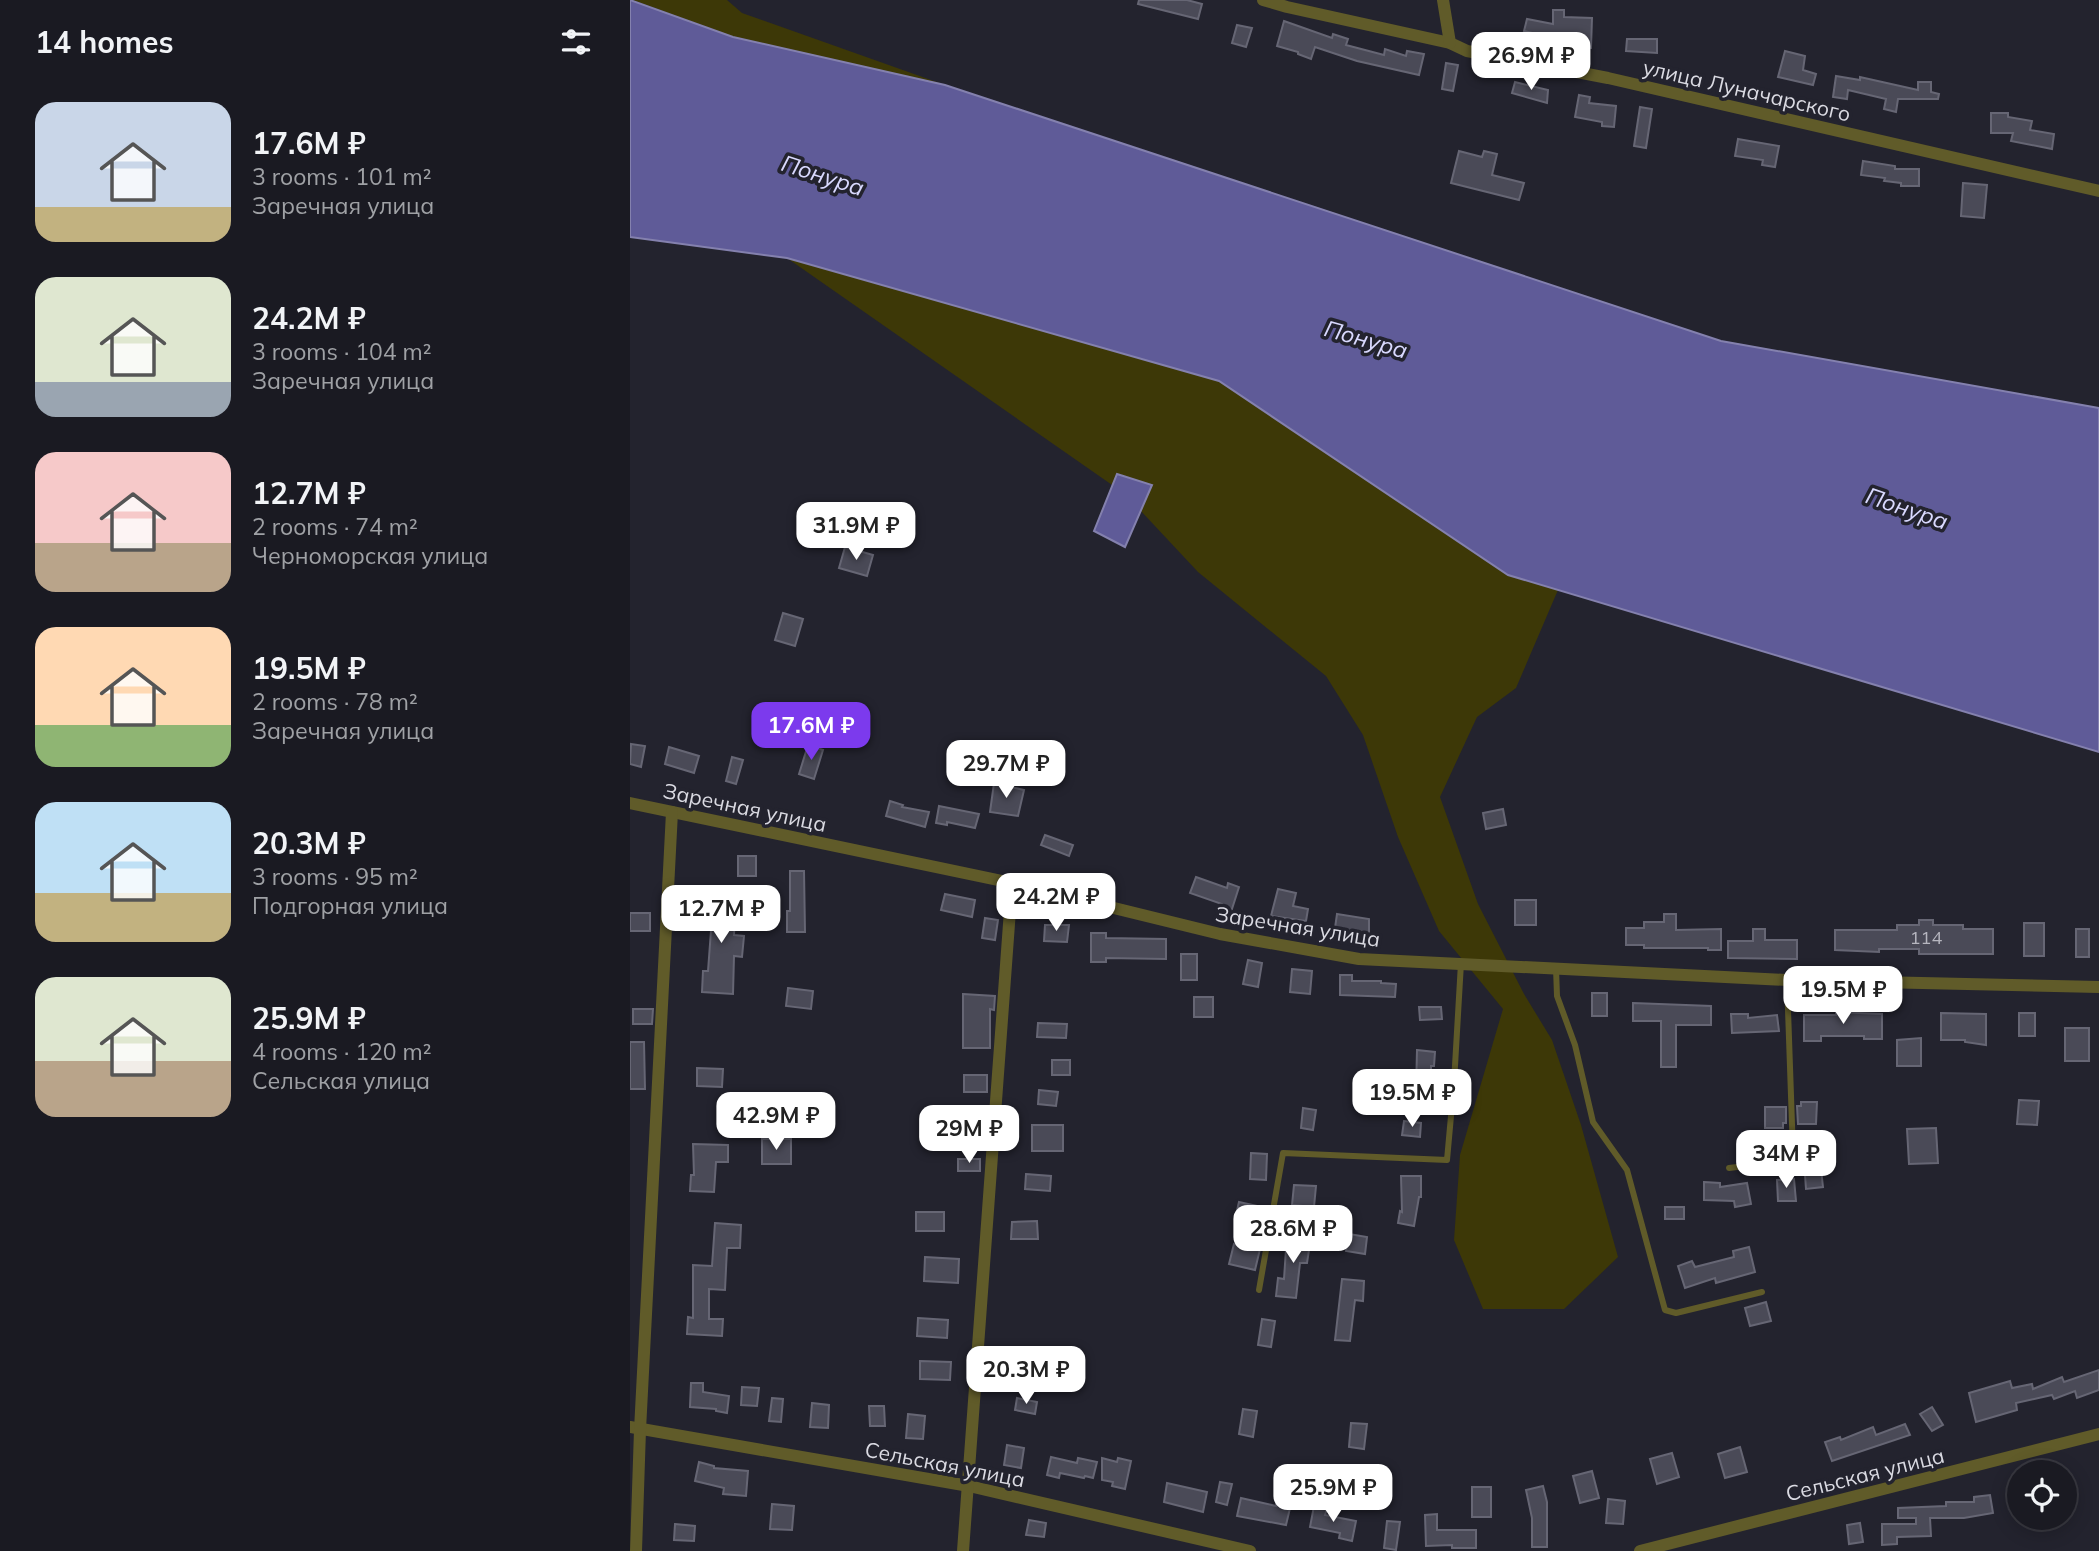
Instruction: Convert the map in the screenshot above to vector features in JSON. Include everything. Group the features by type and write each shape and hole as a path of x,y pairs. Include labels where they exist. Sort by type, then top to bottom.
{"street":[{"name":"улица Луначарского","path":"1264,0 1450,43 1467,51 1608,78 2099,191"},
{"path":"1443,0 1450,43"},
{"name":"Заречная улица","path":"630,803 1012,883 1220,934 1359,959 1787,980 2099,987"},
{"path":"636,1551 635,1429 672,812"},
{"path":"963,1551 1012,883"},
{"name":"Сельская улица","path":"635,1429 969,1486 1250,1551"},
{"name":"Сельская улица","path":"1640,1551 2099,1434"}],"lane":[{"path":"1259,1290 1283,1153 1447,1160 1461,963"},
{"path":"1556,968 1557,996 1575,1045 1593,1122 1627,1170 1665,1310 1676,1313 1762,1292"},
{"path":"1729,1168 1787,1161 1793,1153 1787,980"},
{"path":"1445,1085 1454,1083"}],"shaded area":[{"path":"633,0 727,0 742,13 945,85 733,37"},
{"path":"787,258 1219,381 1508,575 1558,590 1516,688 1477,717 1440,797 1478,904 1524,994 1552,1040 1581,1125 1618,1257 1564,1309 1483,1309 1454,1240 1460,1155 1503,1009 1439,931 1398,837 1363,735 1326,676 1198,572 1125,494"}],"water":[{"name":"Понура","path":"630,0 733,37 945,85 1721,341 2099,408 2099,752 1508,575 1219,381 787,258 630,237"},
{"path":"1117,474 1152,485 1125,547 1094,531"}],"building":[{"path":"1139,0 1187,0 1202,4 1198,19 1138,4"},
{"path":"1553,10 1564,10 1564,17 1592,18 1591,48 1571,47 1571,38 1553,38 1524,31 1527,19 1553,24"},
{"path":"1284,21 1332,38 1333,34 1348,39 1346,45 1384,55 1385,49 1406,56 1407,51 1424,54 1419,75 1357,61 1315,47 1311,59 1277,46"},
{"path":"1237,25 1252,28 1246,47 1232,43"},
{"path":"1627,39 1657,39 1657,53 1626,51"},
{"path":"1785,51 1805,56 1803,70 1816,74 1813,85 1778,77"},
{"path":"1446,63 1458,65 1453,91 1442,89"},
{"path":"1836,76 1860,80 1860,77 1918,90 1918,82 1931,82 1931,92 1939,94 1938,99 1898,99 1896,112 1884,109 1886,99 1848,90 1847,99 1833,97"},
{"path":"1515,82 1548,90 1547,103 1512,93"},
{"path":"1579,95 1590,97 1589,103 1616,106 1614,127 1575,117"},
{"path":"1640,107 1652,109 1646,148 1634,146"},
{"path":"1991,113 2008,113 2008,117 2032,121 2030,130 2054,134 2052,149 2011,141 2013,133 1991,133"},
{"path":"1738,139 1779,146 1775,167 1762,165 1763,160 1735,156"},
{"path":"1459,151 1482,157 1484,151 1497,154 1492,175 1524,183 1519,200 1451,183"},
{"path":"1863,161 1895,166 1895,169 1919,169 1919,186 1901,186 1901,183 1884,181 1885,178 1861,175"},
{"path":"1963,183 1987,185 1984,218 1961,216"},
{"path":"845,547 873,555 867,576 839,568"},
{"path":"783,613 803,619 795,646 775,640"},
{"path":"631,744 645,746 641,767 630,764"},
{"path":"808,745 823,750 814,779 799,774"},
{"path":"669,747 699,756 694,773 665,764"},
{"path":"732,757 743,760 736,784 726,781"},
{"path":"994,783 1024,790 1018,816 990,812"},
{"path":"890,801 903,805 902,807 929,812 925,827 886,816"},
{"path":"939,806 979,814 975,828 947,822 947,825 936,823"},
{"path":"1503,809 1506,825 1486,829 1483,813"},
{"path":"1045,835 1073,845 1069,856 1041,845"},
{"path":"738,856 756,856 756,876 738,876"},
{"path":"790,871 804,871 805,932 787,932"},
{"path":"1196,877 1227,888 1228,883 1239,887 1231,912 1220,909 1222,904 1190,893"},
{"path":"1278,889 1296,893 1293,906 1308,909 1306,921 1271,916"},
{"path":"945,894 975,900 972,917 941,910"},
{"path":"703,895 736,898 734,935 744,936 742,957 734,956 733,994 702,992 703,971 708,971 712,917 702,917"},
{"path":"1515,900 1536,900 1536,925 1515,925"},
{"path":"630,913 650,913 650,931 630,931"},
{"path":"1337,914 1369,919 1369,934 1335,928"},
{"path":"1664,914 1676,914 1676,930 1721,929 1721,950 1626,945 1626,928 1644,928 1644,922 1664,922"},
{"path":"985,918 998,920 995,940 982,938"},
{"path":"1919,920 1933,920 1933,925 1963,925 1963,929 1993,929 1993,954 1919,954 1919,949 1879,949 1879,952 1835,950 1835,930 1897,930 1897,925 1919,925"},
{"path":"2024,923 2044,923 2044,956 2024,956"},
{"path":"1045,925 1069,925 1067,942 1044,941"},
{"path":"1753,929 1765,929 1765,940 1797,940 1797,959 1728,958 1728,941 1753,941"},
{"path":"2076,929 2089,929 2089,957 2076,957"},
{"path":"1091,933 1106,933 1106,938 1166,939 1166,959 1106,958 1106,962 1091,962"},
{"path":"1181,954 1197,954 1197,980 1181,980"},
{"path":"1248,960 1262,963 1258,987 1243,984"},
{"path":"1292,969 1312,971 1310,994 1290,992"},
{"path":"1340,975 1352,975 1352,981 1396,984 1395,997 1340,995"},
{"path":"788,988 813,991 811,1009 786,1006"},
{"path":"1592,993 1607,993 1607,1016 1592,1016"},
{"path":"963,994 995,996 994,1010 990,1009 990,1048 963,1048"},
{"path":"1194,997 1213,997 1213,1017 1194,1017"},
{"path":"1633,1003 1711,1006 1711,1025 1676,1025 1676,1067 1661,1067 1661,1021 1633,1021"},
{"path":"1419,1007 1441,1007 1442,1019 1420,1020"},
{"path":"633,1009 653,1009 652,1024 633,1024"},
{"path":"1836,1012 1882,1014 1882,1039 1864,1039 1864,1036 1821,1036 1821,1041 1804,1041 1804,1015 1836,1015"},
{"path":"1941,1013 1986,1014 1986,1045 1965,1040 1941,1040"},
{"path":"2019,1013 2035,1013 2035,1036 2019,1036"},
{"path":"1731,1014 1748,1014 1748,1018 1777,1015 1779,1031 1732,1033"},
{"path":"1038,1023 1067,1024 1066,1038 1037,1037"},
{"path":"2065,1028 2089,1028 2089,1061 2065,1061"},
{"path":"1921,1038 1921,1066 1897,1066 1897,1040"},
{"path":"630,1042 644,1042 645,1089 630,1089"},
{"path":"1417,1050 1435,1052 1434,1066 1431,1066 1431,1091 1416,1091"},
{"path":"1052,1060 1070,1060 1070,1075 1052,1075"},
{"path":"697,1068 723,1069 722,1087 697,1086"},
{"path":"964,1075 987,1075 987,1092 964,1092"},
{"path":"1039,1090 1058,1092 1056,1106 1038,1104"},
{"path":"2019,1100 2039,1101 2037,1125 2017,1124"},
{"path":"1801,1102 1817,1102 1816,1124 1798,1124 1797,1106 1801,1106"},
{"path":"1765,1107 1786,1107 1786,1123 1783,1123 1783,1128 1765,1128"},
{"path":"1303,1108 1316,1110 1313,1130 1301,1128"},
{"path":"982,1117 983,1130 961,1131 960,1118"},
{"path":"1404,1121 1421,1123 1420,1137 1402,1135"},
{"path":"1032,1125 1063,1125 1063,1151 1032,1151"},
{"path":"1936,1128 1938,1163 1909,1164 1907,1129"},
{"path":"762,1139 791,1139 791,1164 762,1164"},
{"path":"693,1144 728,1145 728,1162 716,1162 714,1192 690,1191 691,1175 694,1175"},
{"path":"1251,1153 1267,1154 1266,1180 1250,1179"},
{"path":"958,1159 980,1159 980,1171 958,1171"},
{"path":"1820,1160 1823,1187 1806,1189 1804,1161"},
{"path":"1026,1174 1051,1176 1050,1191 1025,1189"},
{"path":"1401,1176 1421,1176 1421,1197 1414,1226 1398,1223 1400,1211 1402,1212"},
{"path":"1794,1179 1796,1201 1778,1201 1777,1180"},
{"path":"1704,1182 1720,1183 1720,1187 1747,1183 1751,1204 1735,1207 1734,1201 1704,1200"},
{"path":"1294,1185 1316,1186 1314,1207 1292,1205"},
{"path":"1239,1202 1262,1207 1259,1224 1235,1219"},
{"path":"1665,1207 1684,1207 1684,1219 1665,1219"},
{"path":"916,1212 944,1212 944,1231 916,1231"},
{"path":"1037,1221 1038,1239 1011,1239 1012,1222"},
{"path":"715,1223 741,1225 740,1248 727,1248 725,1290 709,1289 709,1319 723,1319 722,1336 687,1334 688,1317 693,1318 693,1265 712,1266"},
{"path":"1287,1234 1311,1237 1307,1263 1300,1263 1296,1298 1276,1296 1278,1278 1284,1279"},
{"path":"1349,1234 1367,1237 1365,1254 1346,1251"},
{"path":"1234,1244 1260,1249 1255,1270 1229,1264"},
{"path":"1749,1247 1755,1272 1716,1283 1715,1278 1685,1288 1678,1266 1692,1261 1695,1267 1734,1257 1733,1251"},
{"path":"925,1257 959,1259 958,1283 924,1281"},
{"path":"1342,1279 1364,1281 1363,1301 1355,1300 1350,1341 1335,1340"},
{"path":"1766,1302 1771,1321 1750,1326 1745,1308"},
{"path":"918,1318 948,1320 947,1338 917,1336"},
{"path":"1262,1319 1275,1321 1271,1347 1258,1345"},
{"path":"920,1361 951,1362 950,1380 920,1379"},
{"path":"2099,1370 2099,1390 2077,1398 2075,1391 2054,1399 2052,1395 2016,1403 2017,1410 1976,1422 1969,1393 2010,1381 2012,1388 2032,1384 2033,1389 2062,1377 2064,1382"},
{"path":"691,1383 703,1383 703,1392 729,1396 727,1413 716,1409 690,1407"},
{"path":"742,1387 759,1388 757,1406 741,1405"},
{"path":"772,1398 783,1399 781,1422 769,1421"},
{"path":"1017,1398 1037,1402 1035,1414 1015,1410"},
{"path":"812,1403 829,1405 828,1428 810,1427"},
{"path":"869,1406 884,1406 885,1426 870,1426"},
{"path":"1932,1407 1943,1425 1932,1431 1920,1414"},
{"path":"1243,1409 1257,1411 1253,1437 1239,1434"},
{"path":"908,1414 925,1416 923,1439 906,1438"},
{"path":"1351,1423 1367,1424 1364,1449 1349,1447"},
{"path":"1905,1424 1910,1435 1832,1461 1825,1442 1840,1437 1841,1440 1873,1427 1876,1435"},
{"path":"1007,1445 1024,1448 1021,1468 1004,1465"},
{"path":"1740,1447 1747,1472 1725,1478 1718,1454"},
{"path":"1672,1453 1679,1477 1657,1484 1650,1459"},
{"path":"1051,1457 1077,1463 1078,1458 1097,1462 1093,1478 1060,1473 1059,1478 1047,1475"},
{"path":"1102,1458 1117,1462 1118,1458 1131,1461 1125,1489 1112,1486 1113,1482 1102,1480"},
{"path":"699,1462 714,1468 748,1471 746,1496 723,1494 724,1488 695,1481"},
{"path":"1592,1471 1599,1498 1580,1503 1573,1476"},
{"path":"1220,1482 1232,1484 1227,1505 1216,1502"},
{"path":"1167,1483 1207,1492 1203,1512 1164,1502"},
{"path":"1543,1486 1547,1502 1547,1547 1532,1547 1532,1518 1526,1490"},
{"path":"1472,1487 1491,1487 1491,1517 1472,1517"},
{"path":"1990,1495 1993,1513 1964,1518 1930,1518 1931,1536 1897,1537 1897,1544 1882,1545 1882,1524 1916,1524 1916,1518 1898,1518 1898,1508 1946,1506 1946,1502 1974,1502 1974,1497"},
{"path":"1241,1498 1276,1506 1277,1501 1291,1504 1286,1525 1237,1516"},
{"path":"1608,1499 1625,1501 1623,1524 1606,1523"},
{"path":"772,1504 794,1506 792,1530 770,1529"},
{"path":"1314,1506 1327,1509 1325,1515 1356,1521 1352,1541 1339,1538 1340,1533 1310,1527"},
{"path":"1437,1514 1437,1530 1476,1530 1476,1548 1426,1546 1425,1515"},
{"path":"1029,1520 1046,1523 1044,1537 1026,1535"},
{"path":"1387,1521 1400,1522 1396,1550 1384,1548"},
{"path":"1860,1523 1863,1542 1849,1544 1847,1525"},
{"path":"675,1524 695,1526 694,1541 674,1540"}]}
